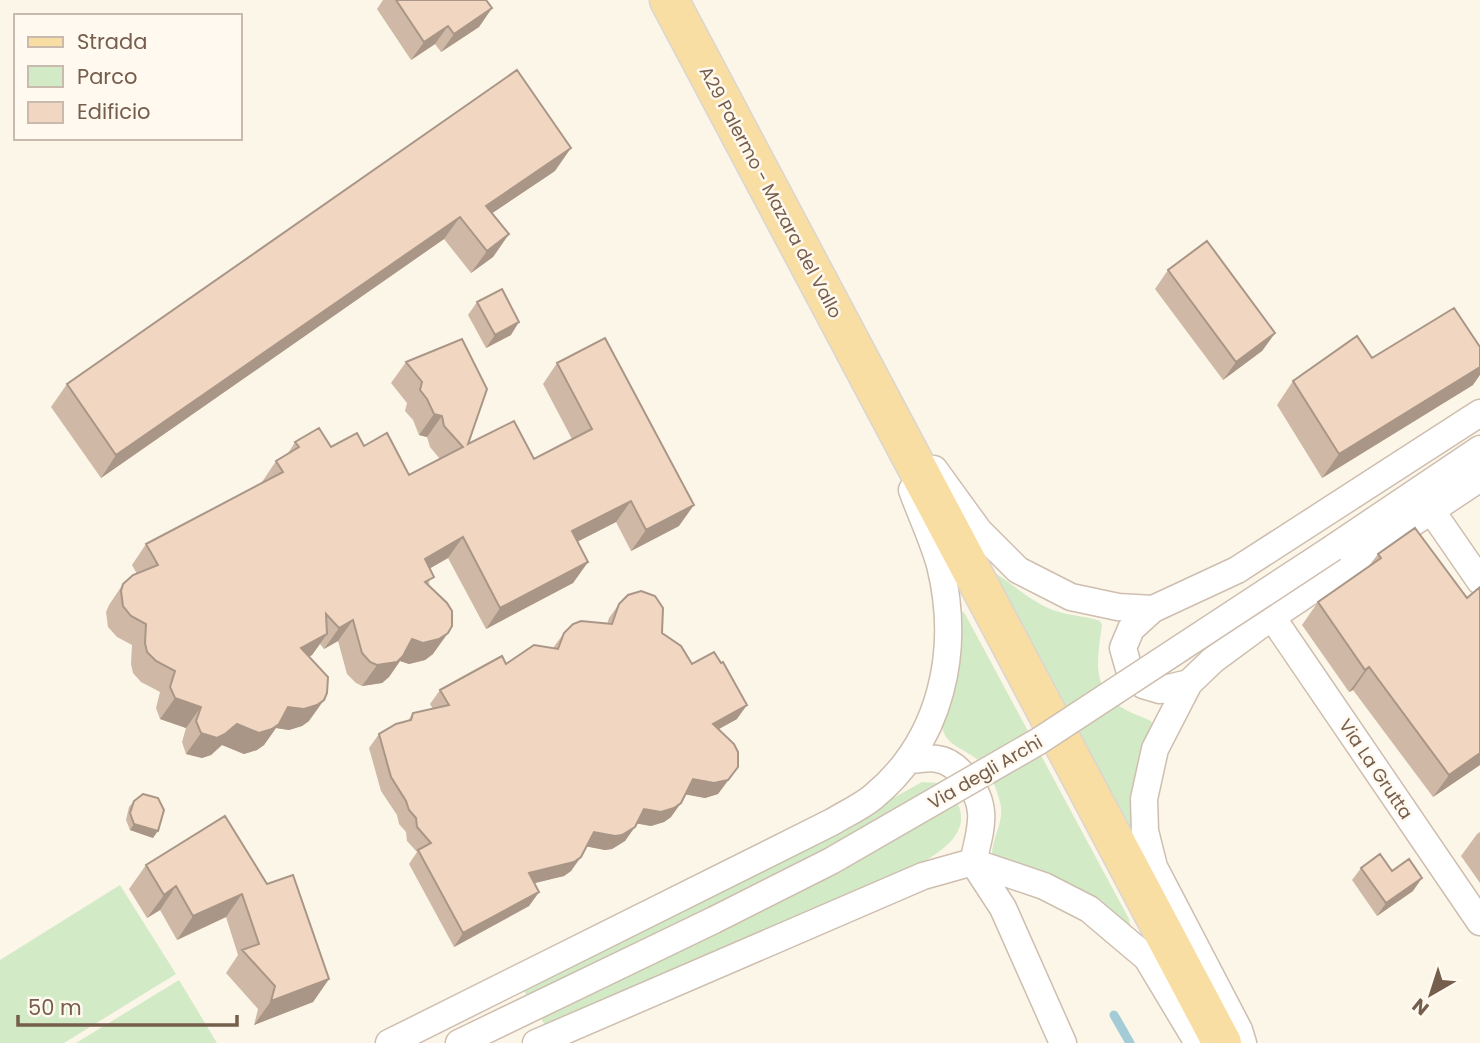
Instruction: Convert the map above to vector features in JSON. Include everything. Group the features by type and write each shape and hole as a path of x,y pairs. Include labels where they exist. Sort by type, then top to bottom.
{"main road":[{"name":"A29 Palermo - Mazara del Vallo","path":"668,0 1222,1043"}],"street":[{"path":"873,384 979,531 1018,570 1071,597 1118,607 1153,609"},
{"path":"389,1043 832,822 871,799 910,760 940,700 949,641 946,600 940,564 873,384"},
{"path":"1189,683 1160,690 1143,685 1129,669 1123,648 1131,629 1153,609 1237,570 1480,413"},
{"name":"Via degli Archi","path":"459,1043 831,861 1039,741 1480,449"},
{"path":"1243,1043 1239,1030 1154,867 1145,831 1144,799 1156,748 1189,683 1213,660 1272,617 1480,478"},
{"path":"1431,510 1480,581"},
{"name":"Via La Grutta","path":"1272,617 1480,922"},
{"path":"910,760 939,759 957,768 974,788 982,806 982,823 973,862 1003,908 1063,1043"},
{"path":"536,1043 923,876 973,862 1044,886 1089,909 1118,932 1147,958 1198,1043"}],"green space":[{"path":"990,570 1047,607 1100,621 1102,625 1098,670 1104,690 1121,707 1151,721 1153,726 1136,844"},
{"path":"960,609 1129,919 1128,928 992,855 1001,813 996,789 980,762 947,739 942,726"},
{"path":"922,782 941,783 951,794 960,811 960,826 956,835 941,850 905,873 548,1030 521,986 807,846"},
{"path":"120,885 176,974 64,1043 0,1043 0,960"},
{"path":"179,980 217,1043 76,1043"}],"building":[{"path":"396,0 486,0 492,8 454,34 448,26 424,42"},
{"path":"517,70 571,148 486,206 509,234 487,251 460,217 116,455 67,384"},
{"path":"1207,241 1275,333 1236,362 1168,270"},
{"path":"502,289 519,322 495,335 477,302"},
{"path":"1454,308 1480,347 1480,367 1339,454 1293,381 1357,336 1372,358"},
{"path":"605,338 694,505 646,530 631,501 572,531 588,562 500,608 463,537 425,559 434,577 425,582 452,611 452,626 448,633 439,639 423,643 412,639 397,662 377,665 362,653 353,620 339,628 326,614 327,634 301,648 328,677 324,700 304,709 288,707 279,724 259,733 237,724 217,738 201,733 196,721 201,707 175,698 170,687 175,671 156,661 147,652 146,624 131,616 123,606 123,584 133,575 158,565 146,544 283,472 276,461 299,447 295,442 319,428 331,447 357,433 364,446 387,433 409,475 463,447 444,426 442,416 434,414 420,390 422,382 406,362 462,339 487,389 468,444 514,421 534,459 592,429 557,363"},
{"path":"1415,528 1467,598 1480,587 1480,753 1449,775 1369,667 1365,670 1318,602 1381,558 1378,554"},
{"path":"641,591 655,596 663,608 662,633 681,646 692,664 714,652 721,663 723,662 747,705 713,724 734,744 738,752 738,767 728,780 714,783 693,779 681,803 661,812 644,809 635,827 622,835 594,832 581,857 574,862 529,873 539,892 463,933 418,850 431,843 417,827 416,818 391,777 379,734 396,724 411,720 413,713 449,705 440,690 502,656 506,664 534,645 558,649 564,633 573,624 581,621 612,624 619,604 628,595"},
{"path":"143,794 158,798 164,810 158,831 134,824 130,813 134,801"},
{"path":"225,816 267,884 293,875 329,979 271,1001 275,986 242,950 259,944 242,894 193,916 176,886 164,895 146,865"},
{"path":"1380,854 1392,871 1409,859 1422,878 1386,903 1361,868"}],"waterway":[{"path":"1114,1015 1130,1043"}]}
